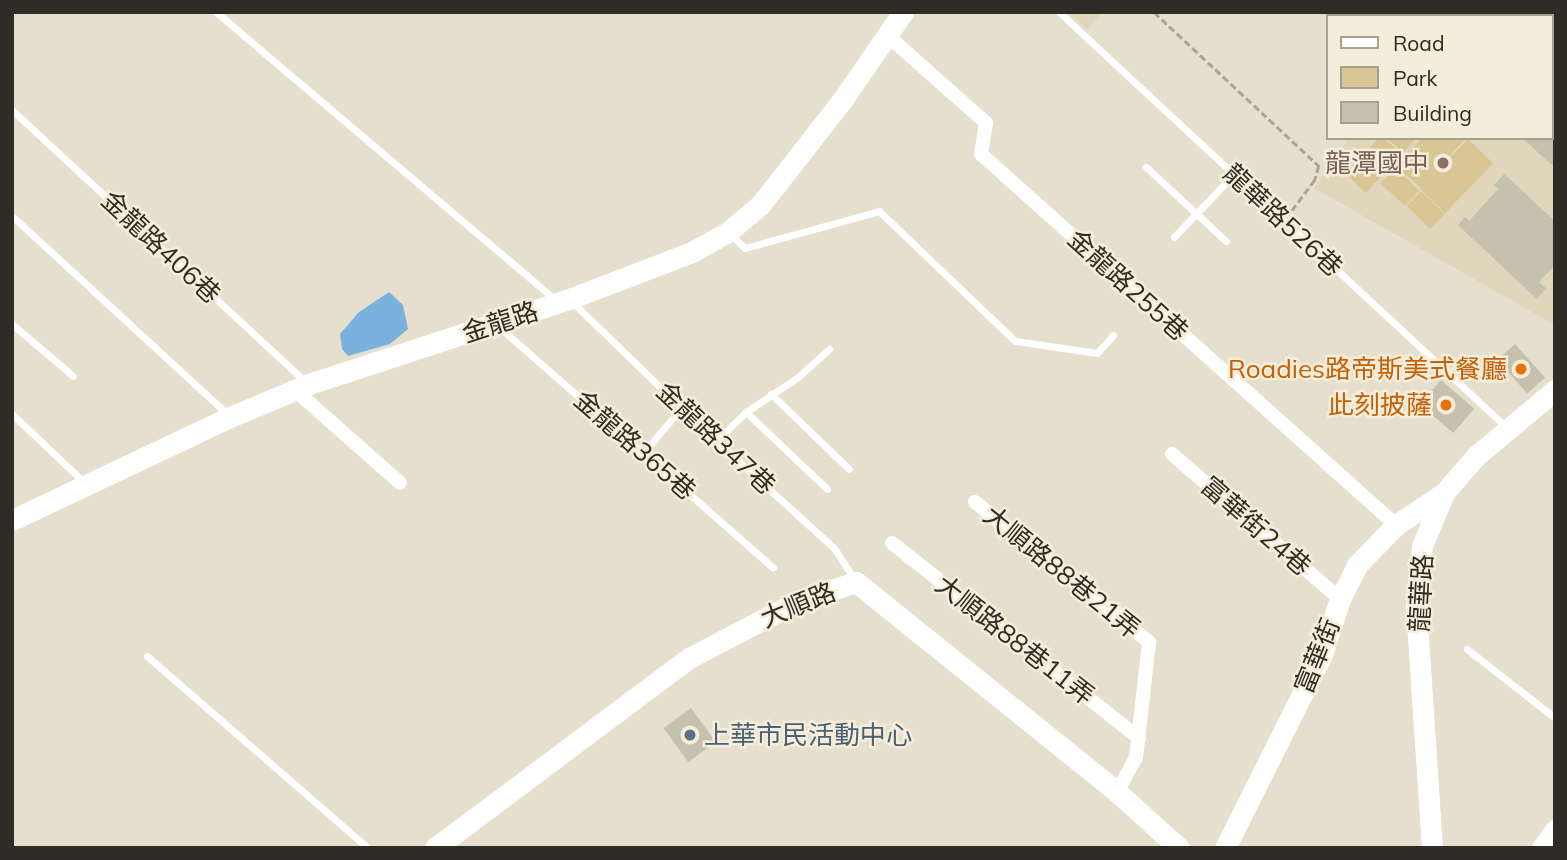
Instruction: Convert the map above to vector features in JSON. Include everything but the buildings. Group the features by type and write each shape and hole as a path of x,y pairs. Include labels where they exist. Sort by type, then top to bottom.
{"street":[{"name":"金龍路","path":"12,520 230,417 302,387 564,301 692,252 728,232 761,204 843,99 902,12"},
{"name":"金龍路255巷","path":"887,35 986,122 981,154 1396,525"},
{"path":"302,387 400,483"},
{"name":"龍華路","path":"1432,848 1416,597 1422,546 1444,493 1476,456 1507,427 1555,390"},
{"name":"富華街24巷","path":"1172,454 1340,598"},
{"name":"富華街","path":"1225,848 1322,654 1340,598 1357,565 1396,525 1444,493"},
{"name":"大順路88巷21弄","path":"975,502 1149,642 1139,738"},
{"name":"大順路88巷11弄","path":"892,543 1139,738"},
{"name":"大順路","path":"435,848 689,658 800,600 856,582 1117,792 1179,848"},
{"path":"1117,792 1136,757 1139,738"}],"lane":[{"name":"金龍路347巷","path":"216,12 564,301 834,548 856,582"},
{"name":"龍華路526巷","path":"1059,12 1507,427"},
{"name":"金龍路406巷","path":"12,110 302,387"},
{"path":"1146,167 1226,241"},
{"path":"1174,237 1234,174"},
{"path":"728,232 745,248 879,211 1015,341 1097,354 1113,335"},
{"path":"12,216 230,417"},
{"path":"12,324 73,376"},
{"name":"金龍路365巷","path":"495,324 774,568"},
{"path":"716,441 746,412 798,377 829,349"},
{"path":"771,394 849,469"},
{"path":"644,452 682,407"},
{"path":"746,412 827,489"},
{"path":"12,414 88,485"},
{"path":"1467,649 1555,718"},
{"path":"147,656 368,848"}],"path":[{"path":"1154,12 1319,166 1315,180 1284,221"}],"shaded area":[{"path":"1068,12 1102,12 1087,29"},
{"name":"龍潭國中","path":"1359,12 1555,12 1555,325 1314,188 1348,140 1553,140 1553,14"}],"green space":[{"path":"1408,12 1458,12 1458,14"},
{"path":"1377,140 1386,140 1401,154 1366,193 1346,174"},
{"path":"1389,140 1414,140 1403,153"},
{"path":"1420,140 1464,140 1421,188 1396,166"},
{"path":"1469,140 1493,163 1445,213 1420,189"},
{"path":"1395,168 1419,191 1405,206 1381,183"},
{"path":"1421,191 1445,214 1430,229 1406,206"}],"water":[{"path":"389,292 403,305 408,329 390,344 348,356 342,349 340,334 359,312"}],"place":[{"name":"龍潭國中","path":"1443,163"},
{"name":"Roadies路帝斯美式餐廳","path":"1521,369"},
{"name":"此刻披薩","path":"1446,405"},
{"name":"上華市民活動中心","path":"690,735"}]}
